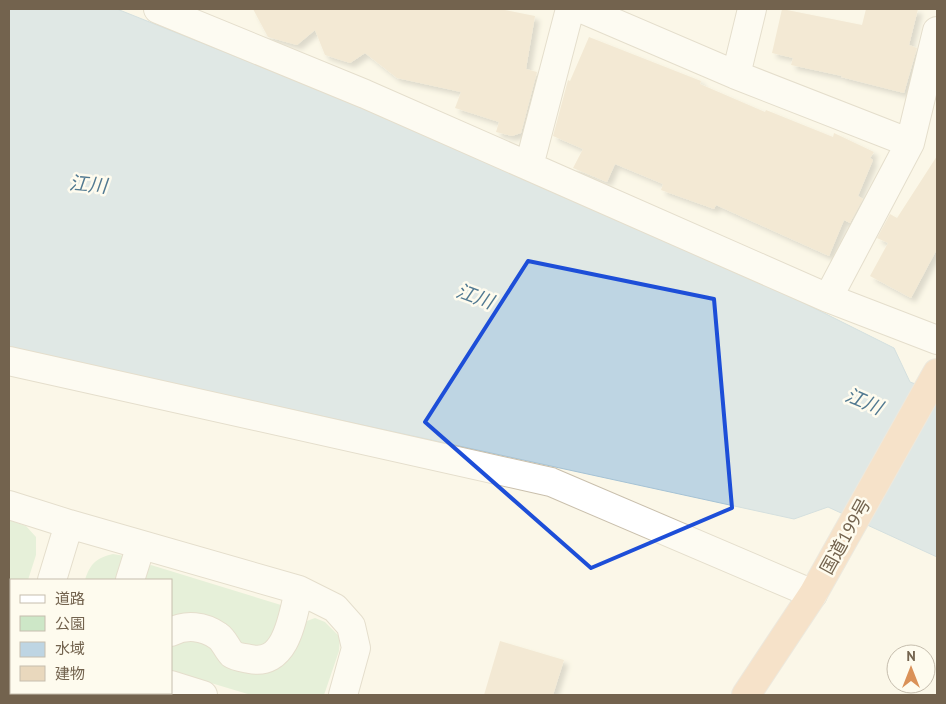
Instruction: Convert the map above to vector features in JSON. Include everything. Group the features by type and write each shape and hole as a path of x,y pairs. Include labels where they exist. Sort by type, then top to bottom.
{"highway":[{"name":"国道199号","path":"746,695 818,585 937,372"}],"street":[{"path":"158,9 365,94 828,298 937,340"},
{"path":"529,166 570,9"},
{"path":"582,9 736,75 910,143"},
{"path":"736,75 752,9"},
{"path":"828,298 910,143 937,31"},
{"path":"9,362 551,482 818,585"},
{"path":"9,505 140,545 299,590 335,608 351,626 356,648 343,695"},
{"path":"52,579 69,524"},
{"path":"130,579 140,545"},
{"path":"172,631 179,627 197,627 219,636 233,655 255,660 272,657 286,640 299,590"}],"highlighted area":[{"path":"528,261 714,299 732,508 591,568 425,422"}],"green space":[{"path":"9,520 26,526 36,537 36,555 28,579 10,579 9,586"},
{"path":"113,554 125,556 124,579 85,579 94,562"},
{"path":"151,565 281,605 284,617 275,640 250,652 172,620 172,579 139,579 142,570"},
{"path":"315,618 325,622 340,637 339,651 324,695 251,695 172,671 172,642 181,639 209,641 235,668 304,622"}],"water":[{"name":"江川","path":"9,9 117,9 327,93 702,252 894,348 910,382 937,392 937,557 828,507 794,519 9,348"}],"building":[{"path":"253,9 500,9 535,16 526,69 537,72 521,133 512,136 496,132 499,122 455,108 461,92 397,78 365,53 350,63 325,55 315,30 297,45 268,37"},
{"path":"782,9 862,25 866,9 918,9 909,45 917,48 904,93 842,76 791,65 793,58 772,53"},
{"path":"589,37 701,81 700,84 765,112 766,110 833,137 834,133 874,152 870,158 873,160 858,196 863,199 850,223 844,220 829,256 716,205 714,209 661,190 663,184 615,164 607,182 573,168 583,149 553,136 568,80 570,81"},
{"path":"937,156 937,249 911,298 870,276 888,243 877,238 890,214 897,218"},
{"path":"500,641 564,660 553,695 484,695"}]}
